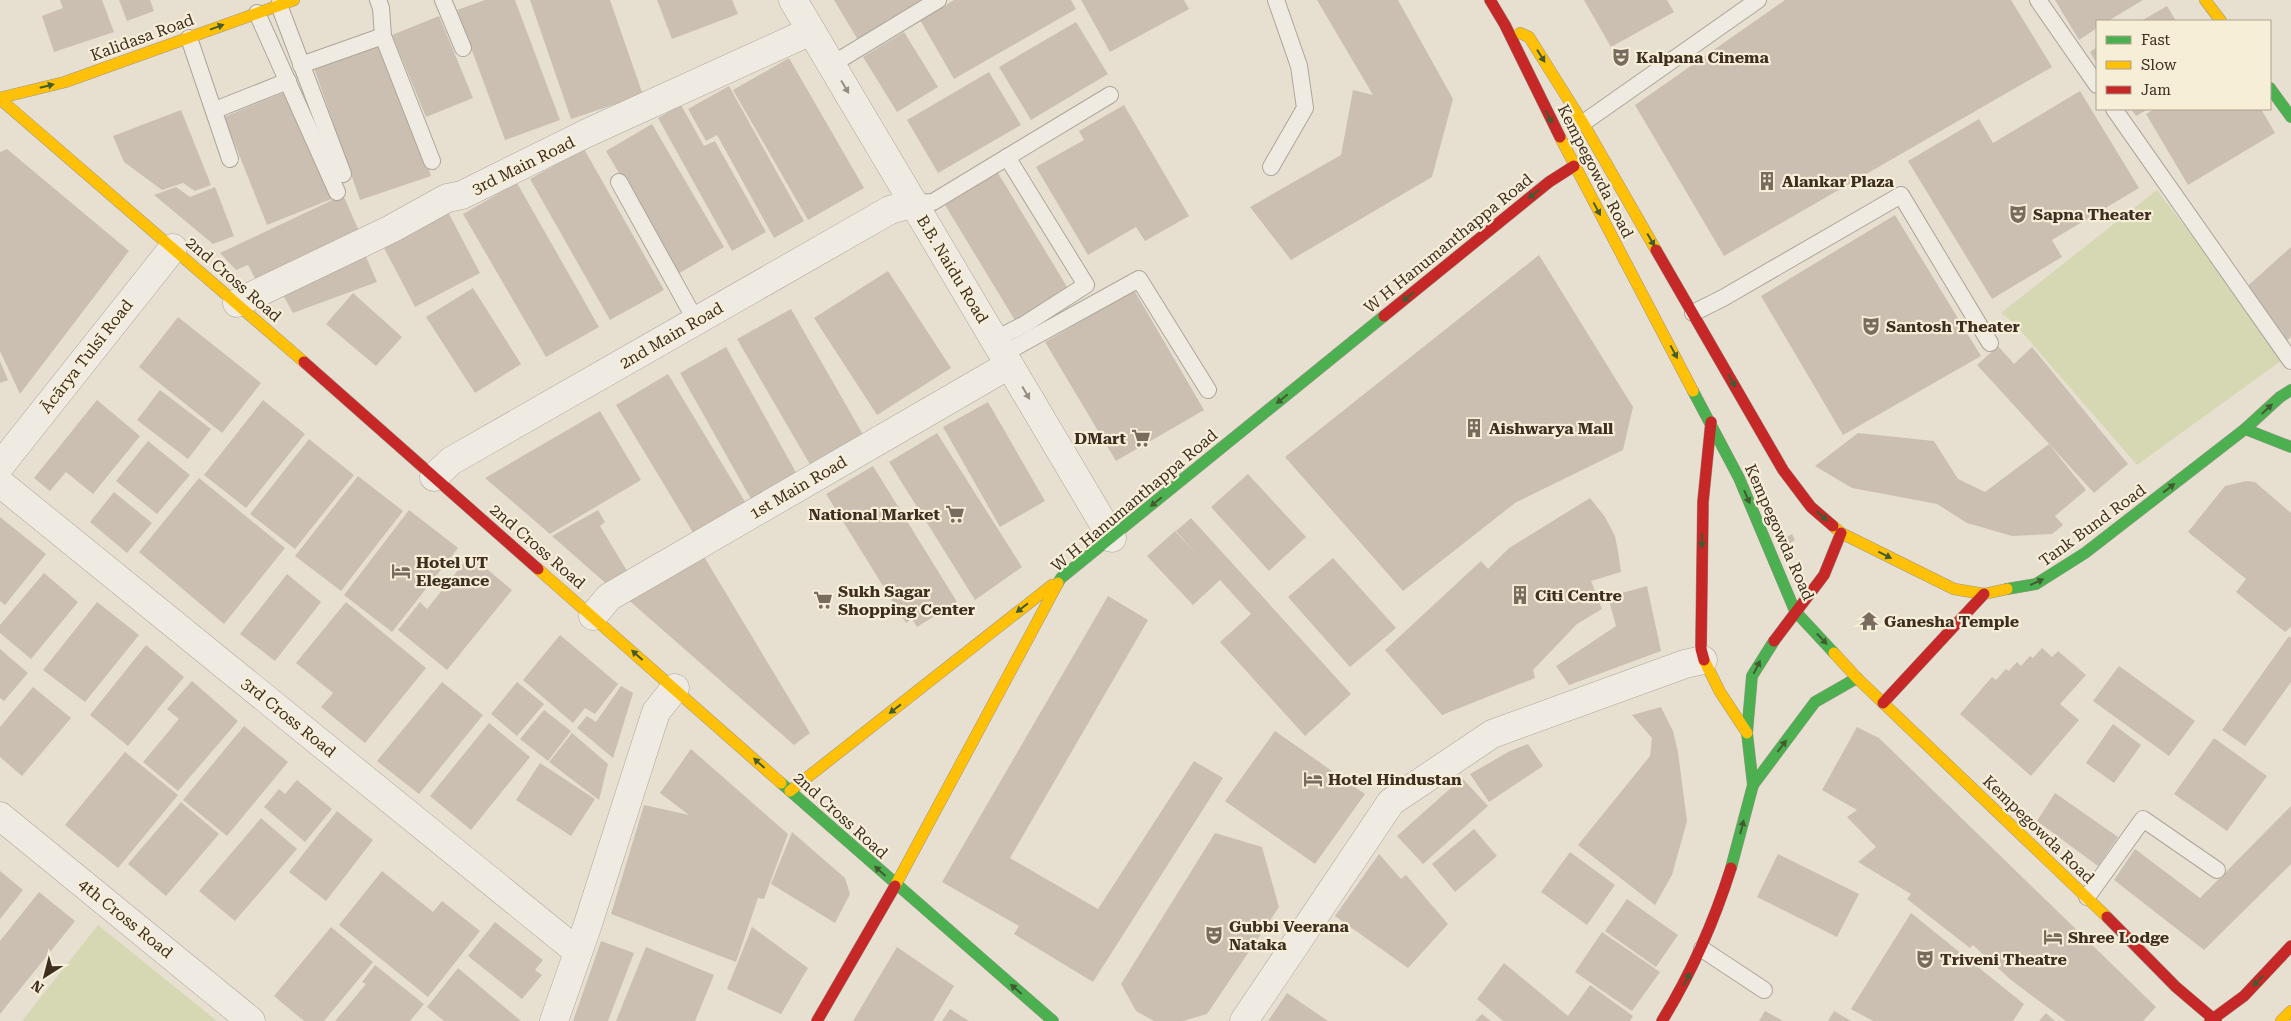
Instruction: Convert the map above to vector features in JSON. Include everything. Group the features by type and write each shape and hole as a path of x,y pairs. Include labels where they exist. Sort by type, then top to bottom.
{"street":[{"name":"B.B. Naidu Road","path":"793,0 1112,538"},
{"name":"Kempegowda Road","path":"1490,0 1505,26 1574,166 1739,478 1795,611 1857,678 2087,898 2176,987 2213,1020"},
{"path":"2205,0 2220,20"},
{"name":"Kalidasa Road","path":"0,99 65,82 287,3"},
{"name":"Kempegowda Road","path":"1505,26 1529,37 1583,123 1783,470 1811,507 1841,533"},
{"name":"3rd Main Road","path":"237,303 390,230 447,198 462,195 586,133 812,31"},
{"path":"2271,89 2291,117"},
{"name":"2nd Cross Road","path":"0,99 237,303 675,688 894,884 1052,1021"},
{"name":"W H Hanumanthappa Road","path":"817,1021 1061,578 1549,182 1574,166"},
{"name":"2nd Main Road","path":"434,477 451,461 890,210 914,203"},
{"name":"Ācārya Tulsī Road","path":"0,466 173,248"},
{"name":"1st Main Road","path":"593,616 609,597 1002,353"},
{"name":"Tank Bund Road","path":"1841,533 1954,589 1984,594 2036,584 2085,553 2245,429 2280,397 2291,390"},
{"path":"1711,422 1703,502 1701,649 1703,660 1721,693 1747,733"},
{"path":"2245,429 2291,447"},
{"name":"3rd Cross Road","path":"0,483 578,952"},
{"path":"1753,785 1747,733 1752,676 1758,664 1795,611 1824,575 1841,533"},
{"path":"790,791 1061,578"},
{"path":"1883,702 1984,594"},
{"path":"1244,1021 1391,802 1492,734 1685,664 1703,660"},
{"path":"1662,1021 1686,982 1702,949 1722,898 1753,785 1815,702 1857,678"},
{"path":"554,1021 656,712 675,688"},
{"name":"4th Cross Road","path":"0,816 251,1021"},
{"path":"2213,1020 2244,996 2291,946"},
{"path":"2281,1021 2291,1011"}],"lane":[{"path":"378,0 381,8 383,36 432,162"},
{"path":"443,0 462,48"},
{"path":"832,64 938,0"},
{"path":"1271,167 1305,108 1299,66 1276,0"},
{"path":"1583,123 1758,0"},
{"path":"2038,0 2096,84"},
{"path":"287,3 301,65 343,174"},
{"path":"257,13 337,192"},
{"path":"301,65 383,36"},
{"path":"189,38 230,158"},
{"path":"215,110 288,81"},
{"path":"914,203 933,202 1110,95"},
{"path":"2115,110 2291,361"},
{"path":"1002,353 1026,324 1086,285 1007,157"},
{"path":"619,182 696,321"},
{"path":"1693,313 1723,298 1901,195 1990,343"},
{"path":"1002,353 1138,278 1208,390"},
{"path":"2087,898 2143,819 2217,870"},
{"path":"1702,949 1764,990"}],"green space":[{"path":"2157,190 2285,358 2137,465 2015,324 2001,313"},
{"path":"98,925 217,1021 22,1021"}],"building":[{"path":"60,0 102,0 114,32 54,52 42,16 63,8"},
{"path":"119,0 150,0 154,11 127,21"},
{"path":"485,0 515,0 560,120 505,140 457,10"},
{"path":"530,0 610,0 643,95 571,119"},
{"path":"657,0 732,0 738,14 672,39"},
{"path":"834,0 924,0 858,40"},
{"path":"954,0 1071,0 1076,9 954,79 920,20"},
{"path":"1081,0 1184,0 1189,9 1110,52"},
{"path":"1317,0 1398,0 1453,99 1432,177 1291,260 1250,207 1341,155 1353,90 1373,95"},
{"path":"1584,0 1667,0 1674,12 1611,47"},
{"name":"Alankar Plaza","path":"1785,0 2011,0 2052,67 1724,256 1635,105"},
{"path":"2055,0 2143,0 2110,20 2096,20 2096,29 2079,40"},
{"path":"2167,6 2175,20 2143,20"},
{"path":"439,16 473,98 426,117 392,35"},
{"path":"1076,22 1108,74 1031,120 999,67"},
{"path":"904,32 938,87 897,112 863,57"},
{"path":"385,42 431,176 360,200 314,68"},
{"path":"2096,48 2096,62 2090,52"},
{"path":"789,58 864,188 808,220 733,90"},
{"path":"989,72 1021,125 938,173 907,120"},
{"path":"729,86 804,221 774,238 717,135 706,141 688,109"},
{"path":"290,90 334,198 267,225 224,117"},
{"name":"Sapna Theater","path":"2080,91 2139,188 2052,240 2062,257 1992,299 1908,161 1979,119 1993,143"},
{"path":"681,105 704,146 715,141 766,232 732,251 658,118"},
{"path":"1124,105 1189,216 1145,241 1136,227 1088,255 1036,167 1084,140 1079,131"},
{"path":"181,110 211,185 195,191 183,183 162,190 124,162 113,136"},
{"path":"2132,110 2146,110 2136,116"},
{"path":"2153,110 2262,110 2275,133 2188,185 2146,114"},
{"path":"652,124 724,247 678,274 606,151"},
{"path":"7,149 129,251 20,394 0,351 0,152"},
{"path":"584,149 664,290 610,320 530,179"},
{"path":"998,173 1069,290 1016,322 945,205"},
{"path":"517,183 599,327 546,357 463,214"},
{"path":"176,187 190,197 215,187 234,236 213,244 154,195"},
{"path":"343,195 360,233 257,282 248,265 236,270 220,253"},
{"path":"448,212 480,273 415,307 383,246"},
{"name":"Santosh Theater","path":"1895,215 1981,356 1843,435 1761,296"},
{"path":"2291,247 2291,337 2287,341 2242,291"},
{"path":"364,252 377,282 293,313 283,295"},
{"name":"Aishwarya Mall","path":"1539,255 1633,407 1623,450 1515,503 1403,591 1285,457"},
{"path":"888,271 951,368 877,415 814,318"},
{"path":"473,288 521,364 475,393 426,317"},
{"path":"1134,290 1204,410 1116,461 1045,342"},
{"path":"353,293 402,337 376,366 326,324"},
{"path":"791,309 865,438 812,468 737,339"},
{"path":"178,317 261,383 222,433 139,367"},
{"path":"1998,346 2014,364 2032,347 2128,464 2094,493 1977,365"},
{"path":"726,347 798,476 752,501 680,373"},
{"path":"0,361 8,380 0,383"},
{"path":"668,374 747,505 695,536 616,405"},
{"path":"160,390 211,429 188,459 137,420"},
{"path":"97,400 140,436 93,494 66,472 50,491 34,478"},
{"path":"263,400 305,434 246,508 204,475"},
{"path":"988,402 1045,501 1000,527 943,427"},
{"path":"600,411 641,480 550,534 485,478"},
{"name":"National Market","path":"937,433 1022,567 975,600 889,462"},
{"path":"1858,433 1934,441 1958,479 1985,492 2049,444 2086,490 2055,516 2063,525 2052,534 2012,536 1967,523 1937,504 1852,488 1815,466"},
{"path":"309,439 354,475 295,549 250,514"},
{"path":"148,441 190,475 157,514 116,481"},
{"path":"873,466 957,602 917,627 912,619 906,623 826,494"},
{"path":"1248,474 1306,537 1269,571 1211,507"},
{"path":"358,476 403,511 341,591 295,556"},
{"path":"199,478 285,548 224,624 139,552"},
{"path":"2246,481 2255,482 2291,513 2291,627 2285,632 2236,592 2246,579 2188,532 2225,486"},
{"path":"114,492 152,523 127,553 90,522"},
{"name":"Citi Centre","path":"1590,498 1605,517 1615,536 1621,572 1591,581 1602,609 1577,624 1533,670 1535,678 1442,715 1385,650 1481,561 1488,569 1509,548"},
{"name":"Hotel UT Elegance","path":"409,510 458,548 392,632 344,595"},
{"path":"598,510 605,522 600,526 630,576 610,587 552,536"},
{"path":"0,517 46,554 5,605 0,601"},
{"path":"1191,518 1351,694 1305,736 1220,642 1251,614 1220,580 1193,605 1147,556 1175,531 1199,557 1176,531"},
{"path":"1792,534 1795,540 1789,544 1785,538"},
{"path":"700,550 810,733 794,745 625,597"},
{"path":"470,555 512,590 447,670 398,630 420,602 427,609"},
{"path":"1333,558 1396,628 1350,667 1288,597"},
{"path":"44,573 78,602 31,659 0,633 0,625"},
{"path":"287,574 321,602 275,661 240,634"},
{"path":"1647,586 1661,651 1569,685 1556,666 1616,626 1608,597"},
{"path":"1108,596 1148,620 1010,858 1098,909 1194,761 1223,778 1093,982 1014,934 1019,926 942,882"},
{"path":"97,602 139,635 85,702 43,670"},
{"path":"346,602 426,668 365,743 321,707 333,693 296,663"},
{"path":"560,635 618,684 595,714 585,708 573,723 523,680"},
{"path":"2289,636 2291,638 2291,682 2245,746 2222,730"},
{"path":"146,645 184,677 128,746 90,715"},
{"path":"2042,648 2052,657 2058,651 2086,675 2060,704 2079,720 2031,776 1960,714 1992,677 1996,680 2006,669 2009,671 2017,662 2021,666 2030,656 2033,658"},
{"path":"0,649 28,673 4,701 0,698"},
{"path":"2119,666 2195,721 2169,756 2093,701"},
{"path":"192,681 238,721 178,791 143,762 179,719 167,709"},
{"path":"442,682 483,715 419,794 377,761"},
{"path":"517,682 544,704 517,736 491,714"},
{"path":"621,686 633,693 613,758 577,728 587,716 596,722"},
{"path":"33,687 71,718 22,776 0,757 0,727"},
{"path":"1661,707 1673,731 1678,752 1687,821 1672,875 1655,905 1578,845 1650,756 1652,738 1632,715"},
{"path":"544,710 571,731 548,761 520,739"},
{"path":"489,723 530,757 471,830 430,796"},
{"path":"2113,724 2141,745 2114,783 2086,763"},
{"path":"244,726 288,762 227,836 183,800"},
{"path":"1857,727 1879,738 2156,1007 2143,1021 2066,1021 2011,980 1973,945 1970,948 1907,899 1911,894 1858,862 1876,847 1847,817 1857,810 1822,790"},
{"path":"1275,731 1365,794 1315,864 1225,801"},
{"path":"572,733 608,764 599,800 549,762"},
{"path":"2214,738 2267,776 2227,831 2174,794"},
{"path":"1528,744 1543,766 1489,802 1470,774 1510,751"},
{"path":"691,749 788,834 764,899 758,898 736,962 611,914 644,805 689,815 660,793"},
{"path":"125,752 178,795 118,868 65,825"},
{"path":"540,763 595,799 571,836 516,800"},
{"path":"1462,778 1488,806 1423,864 1397,836"},
{"path":"297,780 332,809 305,842 264,807 279,789 285,794"},
{"path":"2055,793 2118,837 2098,866 2037,821"},
{"path":"181,802 219,834 166,896 128,864"},
{"path":"2291,806 2291,864 2204,950 2114,880 2135,849 2200,898"},
{"path":"337,811 373,840 326,901 289,872"},
{"path":"261,818 297,849 235,921 199,891"},
{"path":"1474,829 1497,856 1455,892 1432,864"},
{"path":"792,832 845,878 850,894 835,923 771,884"},
{"path":"1215,833 1262,847 1279,907 1207,1014 1183,1021 1154,1021 1136,1011 1121,984"},
{"path":"1570,852 1615,885 1587,925 1541,892"},
{"path":"1379,854 1401,879 1406,875 1448,924 1408,968 1335,916"},
{"path":"1778,854 1859,894 1837,937 1757,897"},
{"path":"0,871 23,890 0,919"},
{"path":"382,871 433,912 442,901 480,931 428,997 339,925"},
{"path":"39,892 75,921 0,1014 0,941"},
{"path":"1627,899 1678,935 1656,967 1605,931"},
{"name":"Triveni Theatre","path":"1911,913 2024,1004 2013,1021 1873,1021 1851,1009"},
{"path":"495,922 543,960 535,970 542,975 522,999 468,956"},
{"path":"331,927 373,962 324,1021 304,1021 274,996"},
{"path":"752,927 808,968 781,1014 727,989"},
{"path":"1602,932 1660,972 1632,1011 1575,972"},
{"path":"601,941 634,953 608,1021 573,1021"},
{"path":"646,947 714,975 695,1021 616,1021"},
{"path":"897,947 954,986 933,1021 853,1021"},
{"path":"1504,963 1568,1016 1590,985 1633,1016 1630,1021 1503,1021 1477,999"},
{"path":"375,965 424,1004 410,1021 335,1021 366,984 362,982"},
{"path":"458,968 521,1021 444,1021 427,1007"},
{"path":"1287,993 1328,1021 1268,1021"},
{"path":"950,1009 969,1021 942,1021"},
{"path":"1765,1011 1783,1021 1759,1021"},
{"path":"1834,1011 1851,1021 1828,1021"},
{"path":"2046,1013 2055,1021 2039,1021"},
{"path":"1482,1014 1491,1021 1475,1021"}],"traffic: fast":[{"path":"2271,89 2291,117"},
{"path":"1058,583 1061,578 1384,316"},
{"path":"2245,429 2280,397 2291,390"},
{"path":"1693,391 1739,478 1795,611 1834,653"},
{"path":"2007,589 2036,584 2085,553 2245,429 2291,447"},
{"path":"1731,868 1753,785 1747,733 1752,676 1774,641"},
{"path":"1753,785 1815,702 1857,678"},
{"path":"781,783 1053,1021"}],"traffic: slow":[{"path":"0,98 65,82 294,0"},
{"path":"2205,0 2220,20"},
{"path":"1520,33 1529,37 1583,123 1656,250"},
{"path":"0,99 304,362"},
{"path":"1560,137 1693,391"},
{"path":"1833,526 1841,533 1954,589 1984,594 2007,589"},
{"path":"538,569 781,783"},
{"path":"895,886 1058,583"},
{"path":"790,791 1052,585"},
{"path":"1834,653 1857,678 2107,917"},
{"path":"1704,660 1720,692 1747,733"},
{"path":"2281,1021 2291,1011"}],"traffic: jam":[{"path":"1490,0 1505,25 1560,137"},
{"path":"1384,316 1549,182 1574,166"},
{"path":"1656,250 1783,470 1811,507 1833,526"},
{"path":"304,362 538,569"},
{"path":"1704,660 1701,649 1703,502 1711,422"},
{"path":"1774,641 1824,575 1841,533"},
{"path":"1883,703 1984,594"},
{"path":"1662,1021 1683,984 1701,946 1731,868"},
{"path":"817,1021 895,886"},
{"path":"2107,917 2176,987 2216,1021"},
{"path":"2210,1021 2244,996 2291,946"}],"place":[{"name":"Kalpana Cinema","path":"1621,57"},
{"name":"Alankar Plaza","path":"1767,181"},
{"name":"Sapna Theater","path":"2018,214"},
{"name":"Santosh Theater","path":"1871,326"},
{"name":"Aishwarya Mall","path":"1474,428"},
{"name":"DMart","path":"1141,438"},
{"name":"National Market","path":"955,514"},
{"name":"Hotel UT Elegance","path":"401,571"},
{"name":"Citi Centre","path":"1520,595"},
{"name":"Sukh Sagar Shopping Center","path":"823,600"},
{"name":"Ganesha Temple","path":"1869,621"},
{"name":"Hotel Hindustan","path":"1313,779"},
{"name":"Gubbi Veerana Nataka","path":"1214,935"},
{"name":"Shree Lodge","path":"2053,937"},
{"name":"Triveni Theatre","path":"1925,959"}]}
